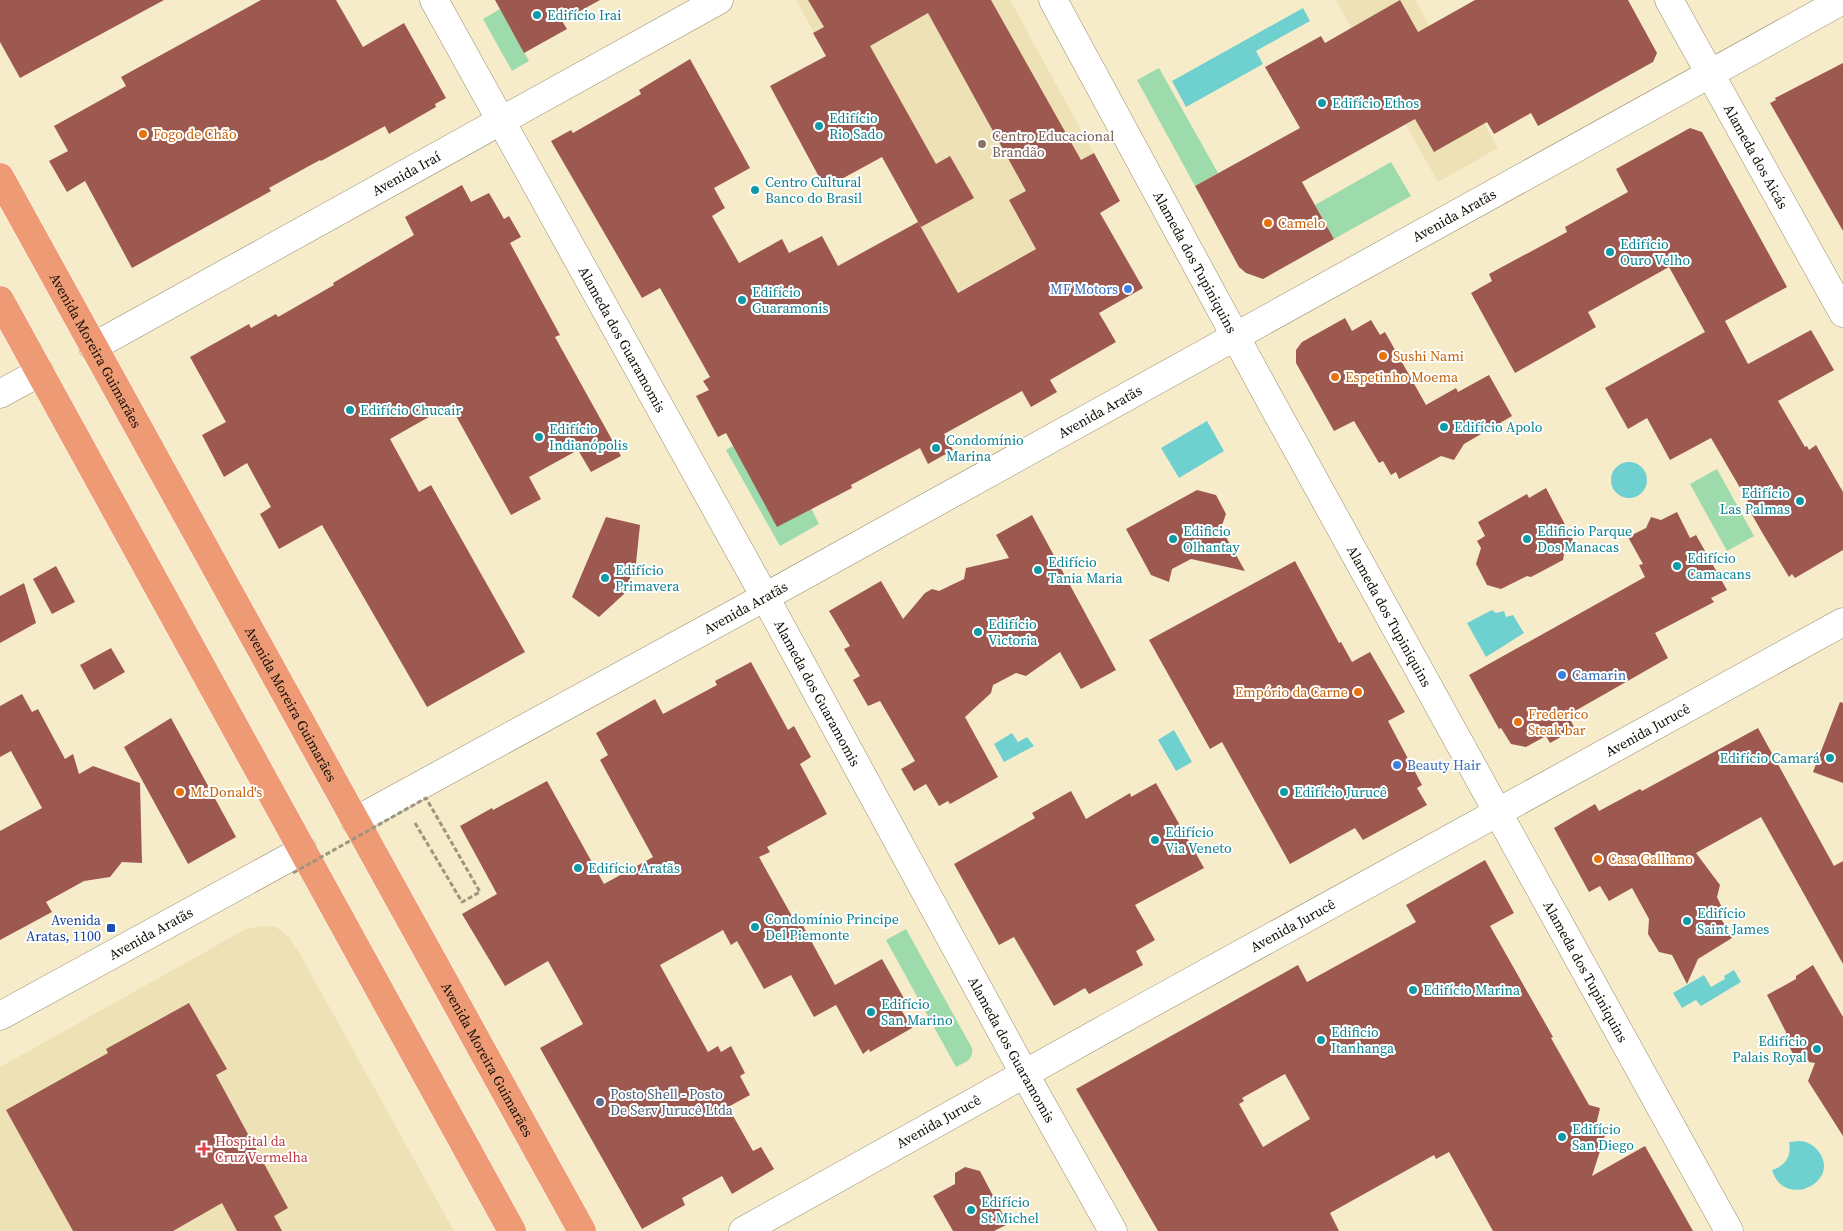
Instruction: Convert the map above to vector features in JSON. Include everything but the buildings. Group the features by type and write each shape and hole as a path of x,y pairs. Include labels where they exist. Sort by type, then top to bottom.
{"highway":[{"name":"Avenida Moreira Guimarães","path":"0,177 582,1231"},
{"path":"0,300 40,372 298,862 512,1231"}],"street":[{"name":"Alameda dos Guaramomis","path":"434,0 765,597 1024,1073 1113,1231"},
{"name":"Avenida Iraí","path":"93,347 719,0"},
{"name":"Alameda dos Tupiniquins","path":"1053,0 1236,337 1729,1231"},
{"name":"Alameda dos Aicás","path":"1670,0 1843,313"},
{"name":"Avenida Aratãs","path":"355,820 765,597 1843,0"},
{"path":"0,394 40,372"},
{"name":"Avenida Jurucê","path":"743,1231 1024,1073 1843,622"},
{"name":"Avenida Aratãs","path":"0,1016 298,862"}],"path":[{"path":"298,862 426,798 480,892 462,902 430,848"}],"shaded area":[{"name":"Centro Educacional Brandão","path":"796,0 1010,0 1120,201 957,293"},
{"path":"1336,0 1415,0 1498,148 1438,182"},
{"name":"Hospital da Cruz Vermelha","path":"261,926 276,927 289,937 297,949 454,1231 0,1231 0,1067 246,929"}],"green space":[{"path":"500,9 529,61 512,71 483,19"},
{"path":"1159,68 1218,173 1195,186 1137,80"},
{"path":"1391,162 1411,196 1334,239 1315,205"},
{"path":"733,446 777,526 811,508 819,524 780,546 726,450"},
{"path":"1717,469 1754,536 1727,551 1690,484"},
{"path":"906,929 972,1048 970,1058 956,1067 886,940"}],"water":[{"path":"1303,8 1310,21 1256,51 1263,64 1186,107 1172,81"},
{"path":"1207,421 1224,451 1179,478 1161,448"},
{"path":"1629,462 1636,463 1642,467 1646,473 1646,487 1642,493 1636,497 1629,498 1622,497 1616,493 1612,487 1611,480 1612,473 1616,467 1622,463"},
{"path":"1492,610 1496,613 1504,611 1506,617 1513,615 1524,633 1486,657 1467,623"},
{"path":"1174,730 1192,762 1176,771 1158,740"},
{"path":"1012,733 1018,742 1027,737 1034,746 1004,762 994,744"},
{"path":"1734,970 1741,982 1701,1006 1696,1000 1682,1008 1673,993 1704,975 1711,987 1725,979 1724,976"},
{"path":"1799,1141 1815,1147 1824,1163 1823,1173 1817,1181 1808,1187 1798,1190 1788,1188 1778,1182 1772,1170 1781,1166 1789,1156 1789,1142"}],"place":[{"name":"Edifício Irai","path":"537,15"},
{"name":"Edifício Ethos","path":"1322,103"},
{"name":"Edifício Rio Sado","path":"819,126"},
{"name":"Fogo de Chão","path":"143,134"},
{"name":"Centro Educacional Brandão","path":"982,144"},
{"name":"Centro Cultural Banco do Brasil","path":"755,190"},
{"name":"Camelo","path":"1268,223"},
{"name":"Edifício Ouro Velho","path":"1610,252"},
{"name":"MF Motors","path":"1128,289"},
{"name":"Edifício Guaramonis","path":"742,300"},
{"name":"Sushi Nami","path":"1383,356"},
{"name":"Espetinho Moema","path":"1335,377"},
{"name":"Edifício Chucair","path":"350,410"},
{"name":"Edifício Apolo","path":"1444,427"},
{"name":"Edifício Indianópolis","path":"539,437"},
{"name":"Condomínio Marina","path":"936,448"},
{"name":"Edifício Las Palmas","path":"1800,501"},
{"name":"Edificio Olhantay","path":"1173,539"},
{"name":"Edificio Parque Dos Manacas","path":"1527,539"},
{"name":"Edifício Camacans","path":"1677,566"},
{"name":"Edifício Tania Maria","path":"1038,570"},
{"name":"Edifício Primavera","path":"605,578"},
{"name":"Edifício Victoria","path":"978,632"},
{"name":"Camarin","path":"1562,675"},
{"name":"Empório da Carne","path":"1358,692"},
{"name":"Frederico Steak bar","path":"1518,722"},
{"name":"Edifício Camará","path":"1830,758"},
{"name":"Beauty Hair","path":"1397,765"},
{"name":"McDonald's","path":"180,792"},
{"name":"Edifício Jurucê","path":"1284,792"},
{"name":"Edifício Via Veneto","path":"1155,840"},
{"name":"Casa Galliano","path":"1598,859"},
{"name":"Edifício Aratãs","path":"578,868"},
{"name":"Edifício Saint James","path":"1687,921"},
{"name":"Condomínio Principe Del Piemonte","path":"755,927"},
{"name":"Avenida Aratas, 1100","path":"111,928"},
{"name":"Edifício Marina","path":"1413,990"},
{"name":"Edifício San Marino","path":"871,1012"},
{"name":"Edificio Itanhanga","path":"1321,1040"},
{"name":"Edifício Palais Royal","path":"1817,1049"},
{"name":"Posto Shell - Posto De Serv Jurucê Ltda","path":"600,1102"},
{"name":"Edifício San Diego","path":"1562,1137"},
{"name":"Hospital da Cruz Vermelha","path":"204,1149"},
{"name":"Edifício St Michel","path":"971,1210"}]}
